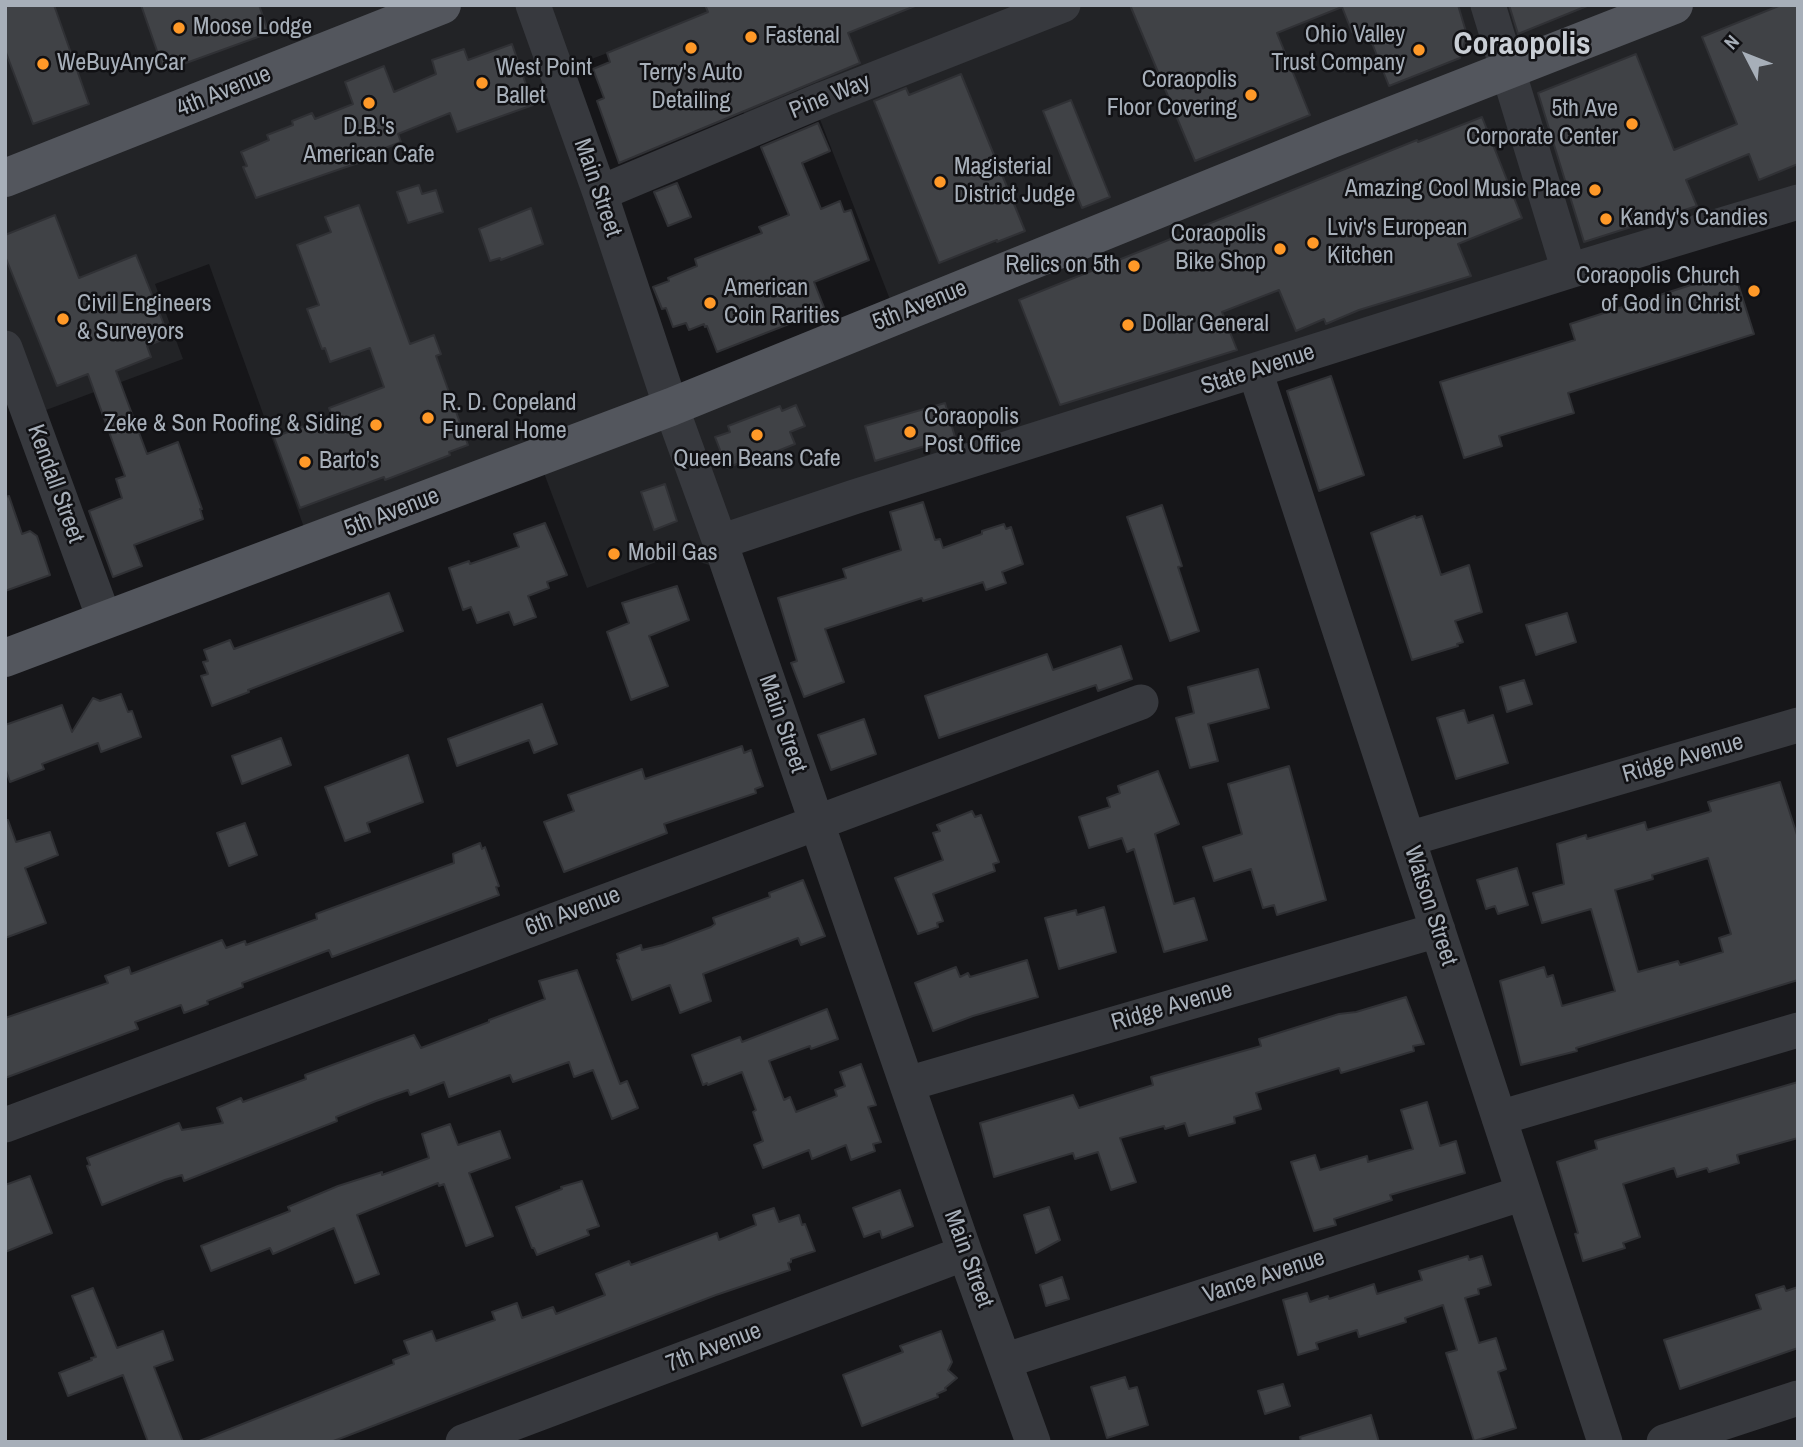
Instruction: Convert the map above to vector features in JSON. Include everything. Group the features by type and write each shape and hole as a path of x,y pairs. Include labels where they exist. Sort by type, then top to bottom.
{"main road":[{"name":"4th Avenue","path":"5,178 442,5"},
{"name":"5th Avenue","path":"5,658 671,407 1329,140 1674,5"}],"street":[{"name":"Main Street","path":"533,5 965,1254 1033,1442"},
{"name":"Pine Way","path":"600,194 824,99 1063,5"},
{"path":"1488,5 1569,271"},
{"name":"State Avenue","path":"720,542 1569,271 1798,202"},
{"name":"Kendall Street","path":"5,348 105,621"},
{"name":"Watson Street","path":"1255,371 1605,1442"},
{"name":"6th Avenue","path":"5,1125 1141,702"},
{"name":"Ridge Avenue","path":"1408,839 1798,725"},
{"name":"Ridge Avenue","path":"907,1084 1438,930"},
{"path":"1499,1118 1798,1030"},
{"name":"Vance Avenue","path":"1004,1361 1523,1193"},
{"name":"7th Avenue","path":"463,1442 965,1254"},
{"path":"1664,1442 1798,1398"}],"shaded area":[{"path":"5,5 1798,5 1798,202 721,542 730,571 675,555 587,588 538,457 310,544 209,264 155,284 183,359 30,416 5,348","holes":["650,37 724,66 751,130 814,104 896,315 671,407 557,72"]}],"building":[{"name":"WeBuyAnyCar","path":"5,5 54,5 89,104 33,124 5,50"},
{"name":"Moose Lodge","path":"141,5 259,5 269,33 164,71"},
{"path":"705,5 915,6 848,33 860,63 619,163 597,101 604,98 593,69 610,62 607,53 708,12"},
{"path":"1130,5 1458,5 1467,35 1460,58 1389,86 1372,43 1352,32 1342,7 1277,33 1310,115 1195,161"},
{"path":"1509,5 1587,5 1587,6 1518,34"},
{"path":"1781,5 1798,5 1798,164 1759,180 1749,154 1686,180 1697,206 1584,242 1538,93 1636,54 1674,150 1737,124 1702,37"},
{"path":"512,44 533,105 457,132 450,113 398,134 401,142 372,153 357,161 358,163 256,198 243,167 247,166 241,152 269,140 267,135 293,125 292,121 312,113 315,119 353,104 345,82 384,66 394,92 436,74 432,60 464,49 468,60"},
{"name":"Magisterial District Judge","path":"961,74 1025,231 939,263 874,101 906,88 909,95"},
{"path":"1071,100 1110,197 1082,208 1043,111"},
{"path":"1482,117 1522,218 1458,244 1471,276 1359,310 1326,324 1324,319 1296,331 1279,290 1222,312 1237,350 1060,405 1019,300 1417,140 1418,142"},
{"path":"818,123 830,151 802,163 821,209 840,201 844,212 851,210 869,260 814,282 825,310 717,352 704,324 689,330 686,323 673,327 666,308 662,309 653,287 697,266 695,259 762,233 759,227 789,215 761,147"},
{"path":"677,183 691,217 668,226 654,192"},
{"path":"419,185 422,194 436,190 443,212 408,223 397,192"},
{"path":"359,205 410,344 434,335 441,354 436,356 468,445 449,452 450,455 385,480 384,477 300,508 274,437 332,416 329,408 384,387 370,348 330,362 325,348 322,349 307,309 319,305 297,245 331,232 325,217"},
{"path":"531,208 543,244 501,260 490,261 479,229"},
{"path":"55,215 79,278 136,255 169,337 147,346 151,357 116,371 147,454 178,442 202,509 203,519 134,545 142,566 113,577 89,511 122,498 116,479 125,476 88,374 57,386 5,256 5,235"},
{"path":"1734,271 1754,334 1568,393 1574,413 1499,436 1502,446 1464,458 1440,382 1575,340 1570,324"},
{"path":"1331,376 1364,475 1319,491 1287,391"},
{"name":"Coraopolis Post Office","path":"945,403 955,437 875,461 865,426"},
{"name":"Queen Beans Cafe","path":"796,405 805,426 790,432 795,444 743,465 742,462 727,468 715,437 730,432 728,426 780,406 782,411"},
{"path":"665,484 677,521 654,530 641,492"},
{"path":"9,496 22,534 30,531 37,536 50,575 5,591 5,497"},
{"path":"923,502 935,540 940,539 943,548 1004,524 1006,529 1011,527 1023,564 1002,572 1006,583 986,590 983,582 825,629 844,682 804,697 791,663 797,661 778,598 846,578 843,569 901,550 890,512"},
{"path":"1162,505 1182,566 1178,567 1199,631 1170,641 1127,517"},
{"path":"1415,516 1422,516 1441,575 1469,565 1482,612 1455,621 1463,642 1457,644 1458,646 1412,660 1371,533"},
{"path":"545,523 567,575 547,582 549,588 528,596 536,617 514,625 509,612 477,623 471,607 463,610 449,568 469,561 470,564 519,547 514,534"},
{"path":"677,586 689,620 649,636 668,686 631,700 607,632 629,623 622,603"},
{"path":"389,593 403,631 212,706 201,676 208,674 203,662 208,661 204,650 230,640 234,649"},
{"path":"1567,613 1576,642 1536,655 1526,625"},
{"path":"1121,646 1132,679 1098,691 1096,685 939,738 925,696 1047,654 1053,670"},
{"path":"1258,669 1269,708 1208,724 1218,761 1190,768 1176,718 1194,713 1188,687"},
{"path":"1524,680 1532,704 1507,712 1500,687"},
{"path":"121,694 128,712 132,711 141,737 101,752 98,743 42,764 44,769 10,782 5,768 5,725 62,705 72,732 93,698 100,701"},
{"path":"542,704 557,744 534,753 529,740 457,766 448,739"},
{"path":"1464,710 1468,723 1493,715 1508,763 1456,779 1437,718"},
{"path":"864,719 876,754 831,770 818,735"},
{"path":"281,738 291,765 242,784 232,756"},
{"path":"742,746 744,753 751,750 763,786 755,789 756,793 664,824 667,833 564,872 544,822 574,811 568,795 642,769 645,779"},
{"path":"408,755 423,802 367,823 370,832 345,841 325,787"},
{"path":"1289,766 1326,900 1277,915 1274,905 1263,908 1251,869 1214,881 1203,847 1242,834 1228,784"},
{"path":"1158,771 1179,824 1155,834 1174,904 1194,898 1207,940 1164,952 1134,849 1127,852 1122,838 1089,848 1079,817 1110,807 1107,798 1120,793 1118,786"},
{"path":"1780,782 1798,838 1798,980 1576,1048 1577,1051 1521,1065 1500,981 1544,967 1547,977 1553,975 1562,1006 1615,991 1591,909 1542,923 1533,893 1564,884 1557,844 1586,835 1587,839 1645,822 1647,830 1709,812 1708,802","holes":["1708,858 1731,934 1719,938 1723,952 1680,965 1678,961 1638,972 1615,890 1653,879 1652,875"]},
{"path":"972,811 975,817 981,815 999,862 993,864 995,871 933,894 943,921 937,923 938,927 918,934 895,878 943,860 933,833 940,831 937,825"},
{"path":"5,820 8,820 16,842 50,832 58,855 25,868 46,923 5,938"},
{"path":"245,823 257,855 229,866 217,833"},
{"path":"480,843 482,849 485,847 499,886 496,887 499,895 332,957 329,950 242,983 243,987 207,1001 208,1004 184,1013 181,1005 135,1022 138,1029 5,1078 5,1018 108,983 105,976 129,967 131,974 222,940 226,948 245,941 246,945 317,919 316,914 454,863 453,854"},
{"path":"1517,868 1528,905 1498,914 1495,906 1486,909 1477,880"},
{"path":"803,880 825,936 801,945 798,938 703,974 711,1001 680,1013 670,985 632,1000 617,954 641,945 642,950 663,945 711,927 715,924 713,918 770,897 769,893"},
{"path":"1104,907 1116,952 1059,969 1045,918 1076,910 1077,915"},
{"path":"1027,960 1038,997 933,1031 915,983 956,967 960,977 968,973 970,977"},
{"path":"577,970 620,1084 627,1081 638,1108 612,1119 593,1070 574,1077 569,1062 513,1082 510,1075 449,1097 444,1082 410,1095 408,1090 376,1101 336,1117 337,1121 184,1181 182,1175 102,1205 87,1166 90,1165 87,1158 179,1123 182,1130 223,1123 217,1108 241,1098 243,1102 306,1079 305,1075 414,1035 421,1048 489,1022 545,999 539,981"},
{"path":"1406,997 1424,1044 1413,1046 1414,1051 1341,1073 1339,1068 1256,1093 1261,1109 1234,1117 1235,1123 1189,1136 1185,1123 1120,1138 1136,1182 1111,1190 1098,1152 1075,1159 1073,1153 994,1177 980,1123 1073,1095 1079,1108 1153,1085 1151,1077 1261,1046 1259,1039"},
{"path":"827,1009 838,1039 769,1061 784,1100 790,1097 796,1112 837,1096 835,1090 845,1086 840,1072 861,1064 876,1105 868,1107 881,1142 873,1144 875,1151 851,1160 846,1145 812,1159 809,1150 763,1168 754,1145 763,1141 753,1112 756,1110 742,1072 703,1085 692,1055 740,1037 742,1042"},
{"path":"1798,1082 1798,1138 1737,1155 1739,1163 1709,1172 1707,1168 1677,1177 1674,1168 1623,1184 1640,1237 1623,1243 1625,1248 1583,1261 1575,1234 1578,1233 1557,1162 1597,1149 1595,1141"},
{"path":"1427,1102 1440,1146 1456,1141 1465,1173 1390,1195 1392,1200 1334,1219 1336,1225 1314,1231 1291,1162 1315,1155 1320,1170 1367,1156 1368,1162 1413,1149 1401,1110"},
{"path":"450,1124 458,1145 500,1131 510,1158 469,1173 493,1236 466,1246 444,1184 439,1186 438,1183 357,1215 379,1274 355,1283 334,1228 273,1254 270,1248 211,1271 201,1246 290,1211 288,1207 338,1186 382,1172 382,1175 429,1158 422,1134"},
{"path":"30,1176 52,1233 5,1252 5,1185"},
{"path":"582,1181 599,1226 587,1230 589,1235 537,1255 516,1207 562,1189 561,1187"},
{"path":"900,1190 913,1226 882,1238 880,1231 864,1237 853,1208"},
{"path":"1049,1207 1060,1240 1036,1253 1024,1215"},
{"path":"774,1208 779,1222 799,1215 815,1251 791,1259 788,1263 790,1270 716,1295 331,1442 197,1442 394,1364 393,1360 409,1354 404,1341 432,1331 436,1341 495,1320 492,1312 517,1303 522,1318 553,1307 556,1314 605,1295 596,1274 629,1261 631,1265 717,1233 719,1240 756,1225 753,1215"},
{"path":"1468,1256 1469,1260 1482,1256 1491,1285 1478,1289 1479,1294 1465,1298 1479,1343 1496,1338 1506,1369 1498,1372 1516,1428 1474,1441 1446,1353 1457,1350 1443,1305 1405,1318 1406,1322 1359,1337 1357,1330 1316,1343 1318,1349 1298,1355 1283,1300 1307,1293 1310,1302 1328,1296 1329,1299 1374,1284 1377,1294 1422,1280 1419,1271"},
{"path":"1062,1277 1069,1299 1046,1306 1040,1285"},
{"path":"1784,1286 1786,1291 1798,1287 1798,1348 1680,1389 1664,1340 1761,1309 1756,1295"},
{"path":"93,1288 117,1348 163,1331 173,1360 154,1367 183,1442 148,1442 123,1375 68,1396 59,1373 96,1357 72,1296"},
{"path":"941,1331 952,1362 948,1370 957,1378 946,1390 937,1394 938,1397 862,1426 843,1375 903,1352 900,1346"},
{"path":"1125,1377 1129,1389 1137,1387 1148,1425 1107,1438 1091,1387"},
{"path":"1283,1384 1290,1406 1265,1414 1258,1391"},
{"path":"1371,1415 1379,1442 1301,1442 1300,1437"}],"place":[{"name":"Moose Lodge","path":"179,28"},
{"name":"Fastenal","path":"751,37"},
{"name":"Terry's Auto Detailing","path":"691,48"},
{"name":"Ohio Valley Trust Company","path":"1419,50"},
{"name":"WeBuyAnyCar","path":"43,64"},
{"name":"West Point Ballet","path":"482,83"},
{"name":"Coraopolis Floor Covering","path":"1251,95"},
{"name":"D.B.'s American Cafe","path":"369,103"},
{"name":"5th Ave Corporate Center","path":"1632,124"},
{"name":"Magisterial District Judge","path":"940,182"},
{"name":"Amazing Cool Music Place","path":"1595,190"},
{"name":"Kandy's Candies","path":"1606,219"},
{"name":"Lviv's European Kitchen","path":"1313,243"},
{"name":"Coraopolis Bike Shop","path":"1280,249"},
{"name":"Relics on 5th","path":"1134,266"},
{"name":"Coraopolis Church of God in Christ","path":"1754,291"},
{"name":"American Coin Rarities","path":"710,303"},
{"name":"Civil Engineers & Surveyors","path":"63,319"},
{"name":"Dollar General","path":"1128,325"},
{"name":"R. D. Copeland Funeral Home","path":"428,418"},
{"name":"Zeke & Son Roofing & Siding","path":"376,425"},
{"name":"Coraopolis Post Office","path":"910,432"},
{"name":"Queen Beans Cafe","path":"757,435"},
{"name":"Barto's","path":"305,462"},
{"name":"Mobil Gas","path":"614,554"}],"district":[{"name":"Coraopolis","path":"1522,45"}]}
